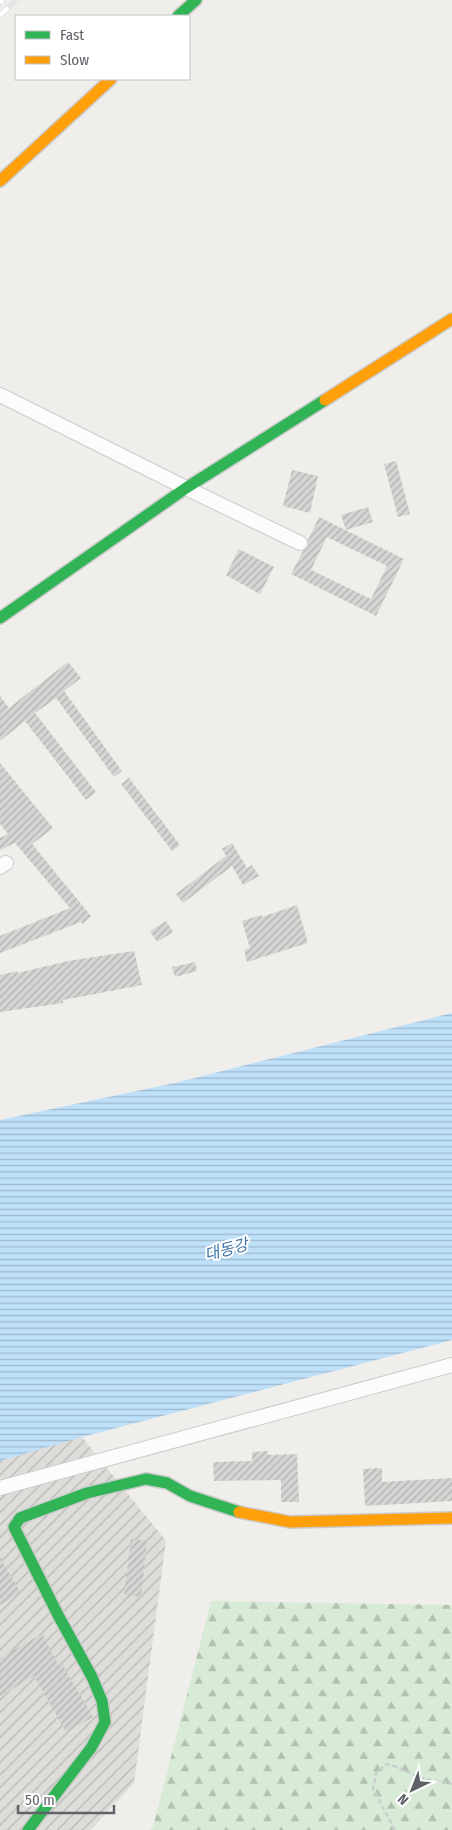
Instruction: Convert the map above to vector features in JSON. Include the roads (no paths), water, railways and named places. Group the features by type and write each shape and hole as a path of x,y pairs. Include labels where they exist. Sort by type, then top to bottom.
{"street":[{"path":"179,15 196,0"},
{"path":"0,181 110,80"},
{"path":"0,618 186,488 452,319"},
{"path":"0,395 300,543"},
{"path":"0,1488 452,1365"},
{"path":"28,1830 91,1748 105,1722 102,1701 92,1677 58,1616 14,1527 20,1518 87,1492 146,1479 168,1483 190,1496 228,1510 290,1522 452,1518"}],"water":[{"name":"대동강","path":"452,1013 452,1340 82,1437 0,1461 0,1120 179,1082"}],"railway":[{"path":"0,3 3,0"},
{"path":"0,15 17,0"}]}
